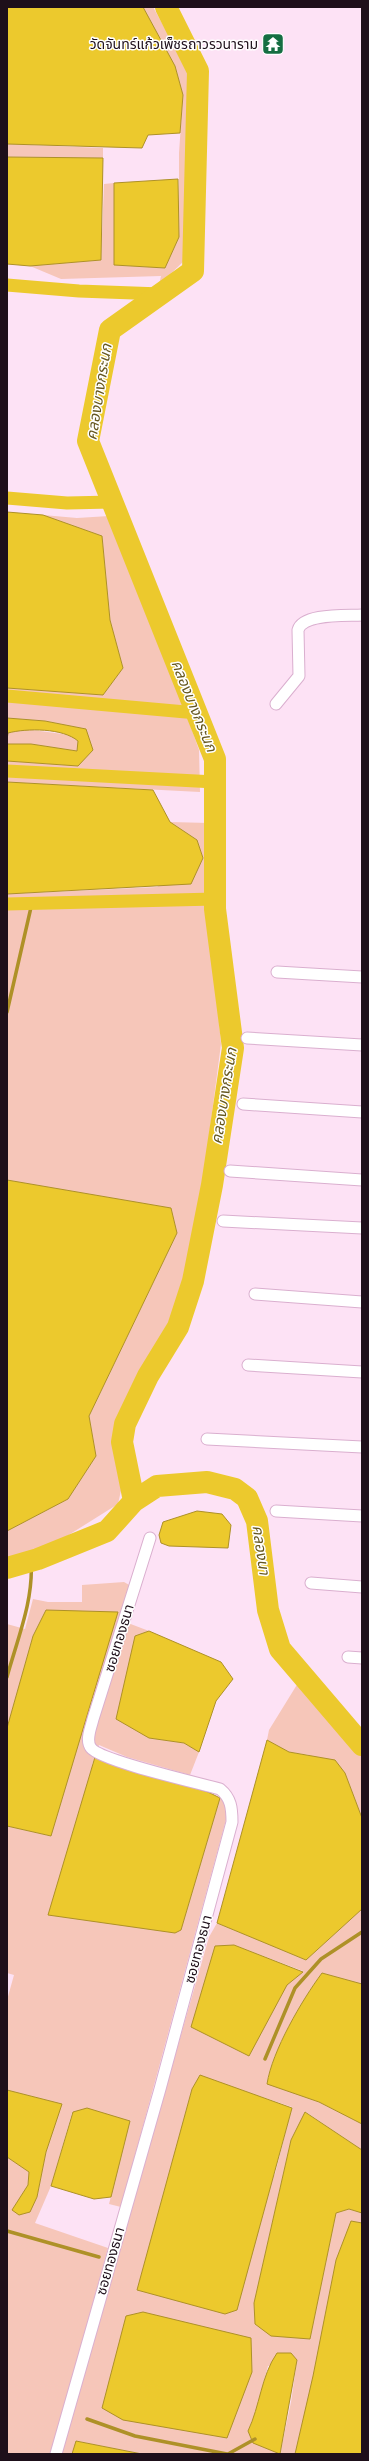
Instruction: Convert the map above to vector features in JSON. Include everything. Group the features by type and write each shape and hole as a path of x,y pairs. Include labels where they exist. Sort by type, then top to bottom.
{"street":[{"path":"276,704 299,676 298,630 300,624 304,620 317,617 362,615"},
{"path":"276,972 362,977"},
{"path":"247,1038 362,1045"},
{"path":"243,1104 362,1112"},
{"path":"230,1171 362,1180"},
{"path":"223,1221 362,1228"},
{"path":"254,1294 362,1302"},
{"path":"248,1365 362,1372"},
{"path":"207,1439 362,1447"},
{"path":"276,1511 362,1516"},
{"name":"ซอยทองธนา","path":"56,2454 160,2089 232,1822 232,1810 228,1795 220,1789 115,1760 96,1752 89,1744 88,1739 93,1719 150,1538"},
{"path":"311,1583 362,1587"},
{"path":"348,1657 362,1658"}],"shaded area":[{"path":"7,7 143,7 175,66 183,95 180,133 148,135 142,148 7,144"},
{"path":"143,7 153,7 191,75 186,259 159,285 161,276 61,279 30,266 101,260 104,184 114,183 114,265 165,268 179,237 179,153 183,95 175,66"},
{"path":"7,144 103,148 103,158 7,157"},
{"path":"7,157 103,158 101,260 30,266 7,264"},
{"path":"178,179 179,237 165,268 114,265 114,183"},
{"path":"7,512 43,515 102,536 110,620 123,668 103,695 7,688"},
{"path":"43,515 77,518 109,516 178,691 199,750 200,792 7,782 7,761 78,766 86,729 46,721 7,718 7,688 103,695 123,668 110,620 102,536"},
{"path":"7,718 45,721 86,729 93,750 78,766 7,761 7,744 31,744 77,751 78,741 54,731 44,730 25,730 8,733 7,740"},
{"path":"25,729 70,735 78,741 78,751 31,744 7,744 8,733"},
{"path":"7,782 153,790 170,822 197,840 203,858 191,884 7,894"},
{"path":"170,822 209,823 209,908 221,1044 203,1182 183,1295 140,1386 116,1427 122,1486 118,1504 59,1541 7,1561 7,1531 68,1499 96,1456 89,1416 177,1233 171,1208 7,1180 7,894 157,887 203,858 197,840"},
{"path":"7,1180 171,1208 177,1233 89,1416 96,1456 68,1499 7,1531"},
{"path":"197,1511 222,1514 231,1525 228,1548 169,1546 161,1543 159,1535 163,1522"},
{"path":"124,1582 138,1590 128,1623 149,1631 135,1636 149,1738 184,1743 199,1752 190,1775 127,1757 99,1745 92,1765 181,1930 220,1798 225,1801 227,1816 121,2207 109,2204 130,2121 72,2113 51,2186 35,2223 108,2248 51,2454 7,2454 7,2157 29,2172 28,2185 13,2210 37,2197 46,2152 61,2104 7,2090 7,2000 14,1975 7,1973 7,1826 50,1836 46,1610 33,1636 7,1728 7,1624 25,1629 33,1599 48,1602 82,1602 82,1585"},
{"path":"46,1610 118,1612 51,1836 7,1826 7,1728 33,1636"},
{"path":"149,1631 221,1662 233,1679 216,1701 199,1752 184,1743 149,1738 116,1719 135,1636"},
{"path":"298,1683 362,1756 362,1818 345,1773 309,1755 289,1752 267,1740 269,1730"},
{"path":"267,1740 289,1752 335,1760 345,1773 362,1818 362,1909 306,1960 217,1923"},
{"path":"95,1757 208,1792 220,1798 181,1930 175,1933 48,1915"},
{"path":"362,1909 362,1984 322,1973 297,2011 281,2041 270,2070 267,2083 319,2102 362,2124 362,2150 306,2112 291,2140 254,2303 255,2324 310,2339 336,2213 349,2209 362,2213 362,2223 351,2221 295,2454 280,2454 142,2454 77,2441 72,2454 61,2454 209,1937 217,1923 306,1960","holes":["234,1945 303,1971 303,1972 287,1985","200,2076 292,2107 275,2174 138,2290 192,2089","297,2360 291,2402 280,2454 248,2431 254,2417 268,2366"]},
{"path":"234,1945 303,1972 287,1985 249,2056 191,2027 215,1946"},
{"path":"322,1973 362,1984 362,2124 319,2102 267,2084 281,2041 297,2011"},
{"path":"200,2075 292,2108 237,2310 225,2314 137,2290 192,2089"},
{"path":"7,2090 62,2104 46,2152 37,2197 30,2212 19,2215 12,2210 28,2185 29,2172 7,2157"},
{"path":"87,2108 130,2121 111,2197 94,2199 51,2186 73,2112"},
{"path":"305,2112 362,2150 362,2213 349,2209 336,2213 310,2339 271,2336 255,2324 254,2303 291,2140"},
{"path":"351,2221 362,2223 362,2454 295,2454 313,2376 336,2260"},
{"path":"143,2312 251,2338 252,2372 227,2438 123,2420 102,2408 126,2316"},
{"path":"277,2353 291,2353 297,2360 280,2454 253,2443 248,2431 267,2371"},
{"path":"76,2441 142,2454 72,2454"}],"waterway":[{"name":"คลองบางกระนก","path":"134,1501 122,1442 125,1424 148,1376 178,1327 193,1281 212,1185 233,1048 215,909 215,759 88,441 110,330 193,271 198,71 166,7"},
{"path":"7,285 79,291 161,294"},
{"path":"7,498 67,503 112,502"},
{"path":"7,696 197,713"},
{"path":"7,771 215,782"},
{"path":"7,904 215,899"},
{"path":"7,1012 32,903"},
{"name":"คลองนา","path":"7,1568 38,1559 107,1531 134,1501 157,1486 207,1482 235,1489 247,1498 257,1521 268,1610 280,1649 362,1745"},
{"path":"7,1677 24,1620 30,1590 31,1561"},
{"path":"265,2059 295,1988 321,1959 362,1932"},
{"path":"7,2231 99,2257"},
{"path":"87,2419 135,2436 227,2454"},
{"path":"228,2454 255,2439"}],"place":[{"name":"วัดจันทร์แก้วเพ็ชรถาวรวนาราม","path":"273,44"}]}
